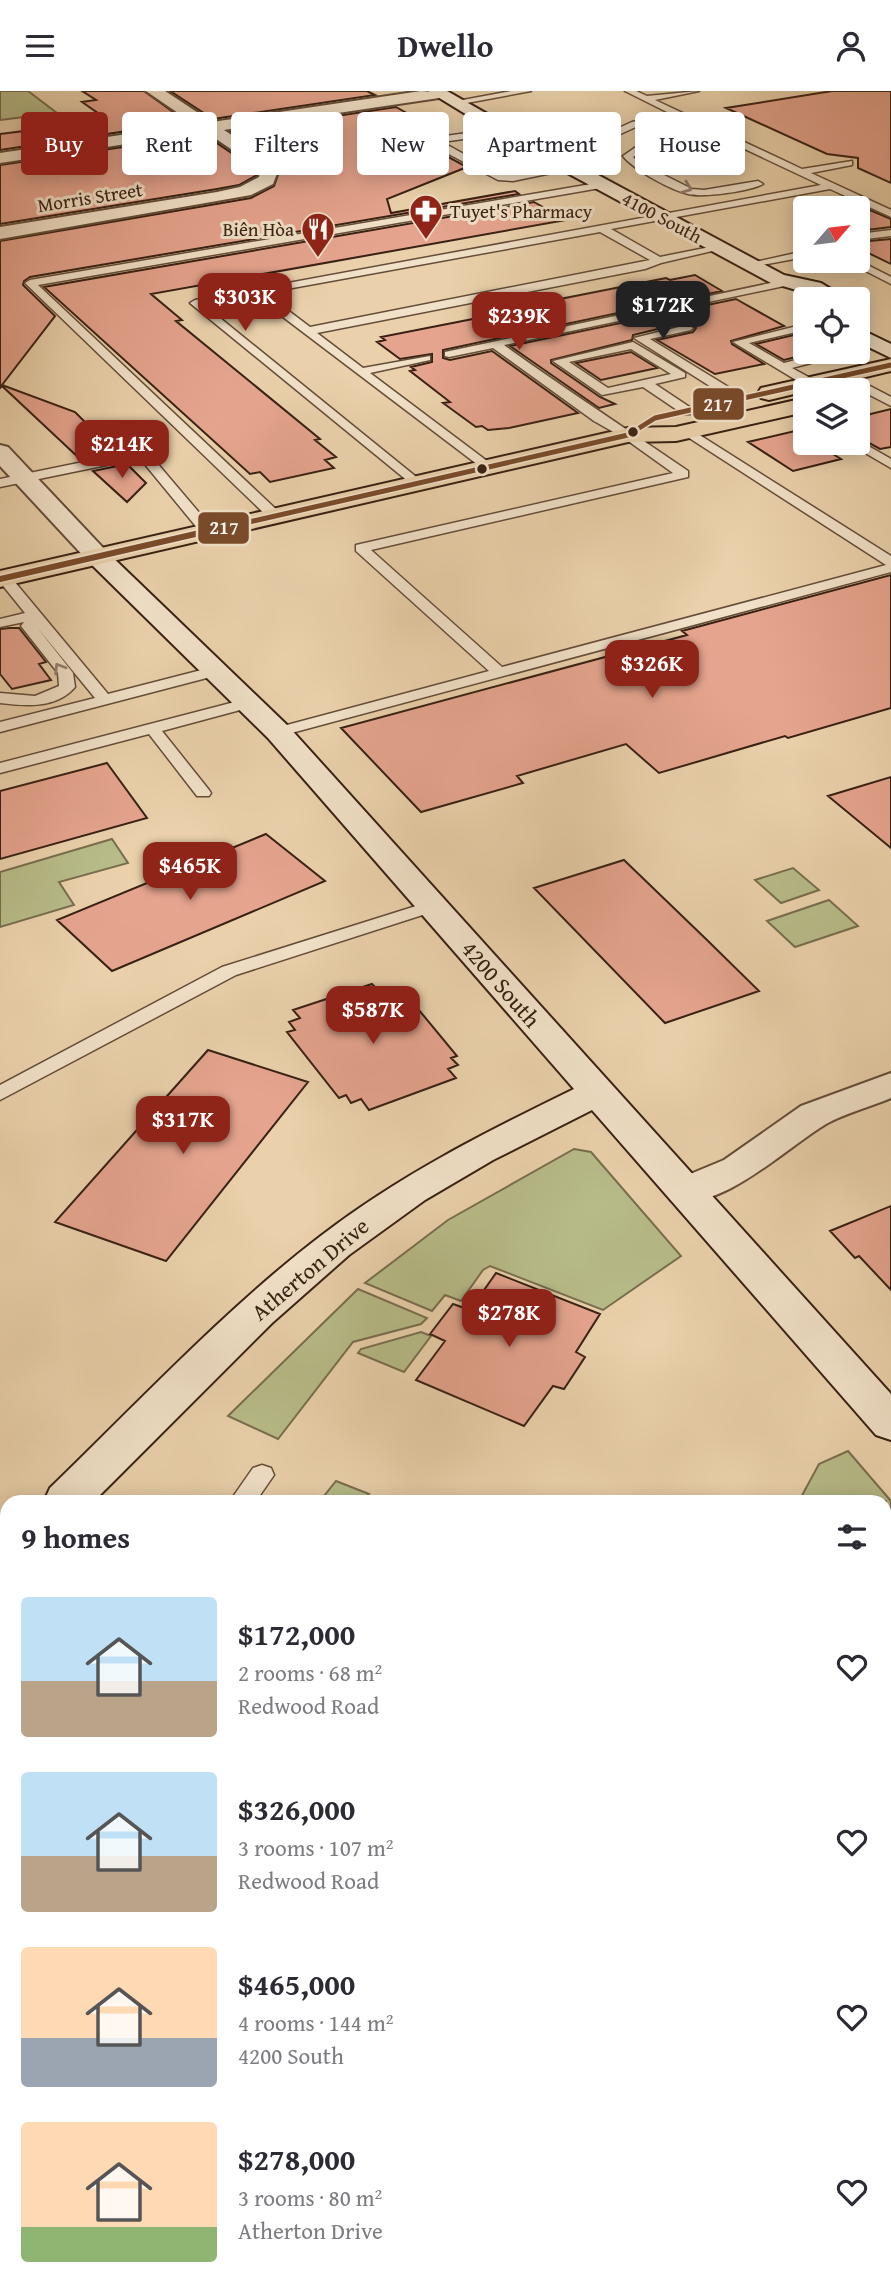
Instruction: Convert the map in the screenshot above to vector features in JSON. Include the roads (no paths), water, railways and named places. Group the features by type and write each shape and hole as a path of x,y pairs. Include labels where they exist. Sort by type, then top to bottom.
{"main road":[{"path":"860,378 891,365"},
{"path":"687,421 739,399 793,402"},
{"path":"2,579 687,421 793,404"}],"street":[{"path":"154,91 186,112"},
{"path":"217,126 437,92"},
{"name":"4100 South","path":"437,92 472,112"},
{"name":"Morris Street","path":"0,233 224,196 245,191 267,180 269,171 263,163 217,132"},
{"path":"0,158 122,140"},
{"name":"4100 South","path":"584,175 779,281 814,287"},
{"name":"4100 South","path":"779,281 782,293 793,299"},
{"path":"870,341 891,352"},
{"name":"4200 South","path":"0,452 162,622 278,732 596,1093 885,1407"},
{"path":"685,1191 737,1169 814,1115 891,1085"},
{"name":"Atherton Drive","path":"72,1495 258,1312 354,1230 411,1191 480,1151 596,1093"}],"lane":[{"path":"456,102 527,91"},
{"path":"629,91 673,112"},
{"path":"645,99 695,91"},
{"path":"439,144 411,152 388,148 439,144"},
{"path":"677,145 646,155 646,169 630,160 630,152 677,145"},
{"path":"745,146 891,213"},
{"path":"801,172 849,163"},
{"path":"494,175 513,178 530,175"},
{"path":"658,175 695,193 758,184"},
{"path":"275,516 30,283 603,185"},
{"path":"415,483 195,303 831,185"},
{"path":"601,228 658,260"},
{"path":"870,236 891,233"},
{"path":"308,331 645,266 658,260 720,248"},
{"path":"751,264 793,256"},
{"path":"870,270 891,281"},
{"path":"449,354 779,281"},
{"path":"256,292 486,467"},
{"path":"687,328 640,338 739,399"},
{"path":"793,331 738,342 781,367 793,386"},
{"path":"495,344 598,418 628,435 683,474 361,548 500,674"},
{"path":"633,345 681,375 645,383 606,392 559,361 633,345"},
{"path":"361,372 426,358"},
{"path":"781,367 794,364"},
{"path":"645,383 687,421 891,562"},
{"path":"873,389 891,402"},
{"path":"870,452 891,464"},
{"path":"0,483 130,456 144,457 208,532"},
{"path":"278,732 891,568"},
{"path":"2,579 104,699"},
{"path":"0,623 35,616"},
{"path":"0,715 23,715 53,703 67,687 65,673 28,626 35,616"},
{"path":"0,727 216,671"},
{"path":"0,698 42,701 57,696"},
{"path":"0,768 250,703"},
{"path":"152,728 202,793"},
{"path":"0,1093 229,971 432,907"},
{"path":"247,1495 262,1475"}],"place":[{"name":"Tuyet's Pharmacy","path":"426,241"},
{"name":"Biên Hòa","path":"318,259"}]}
